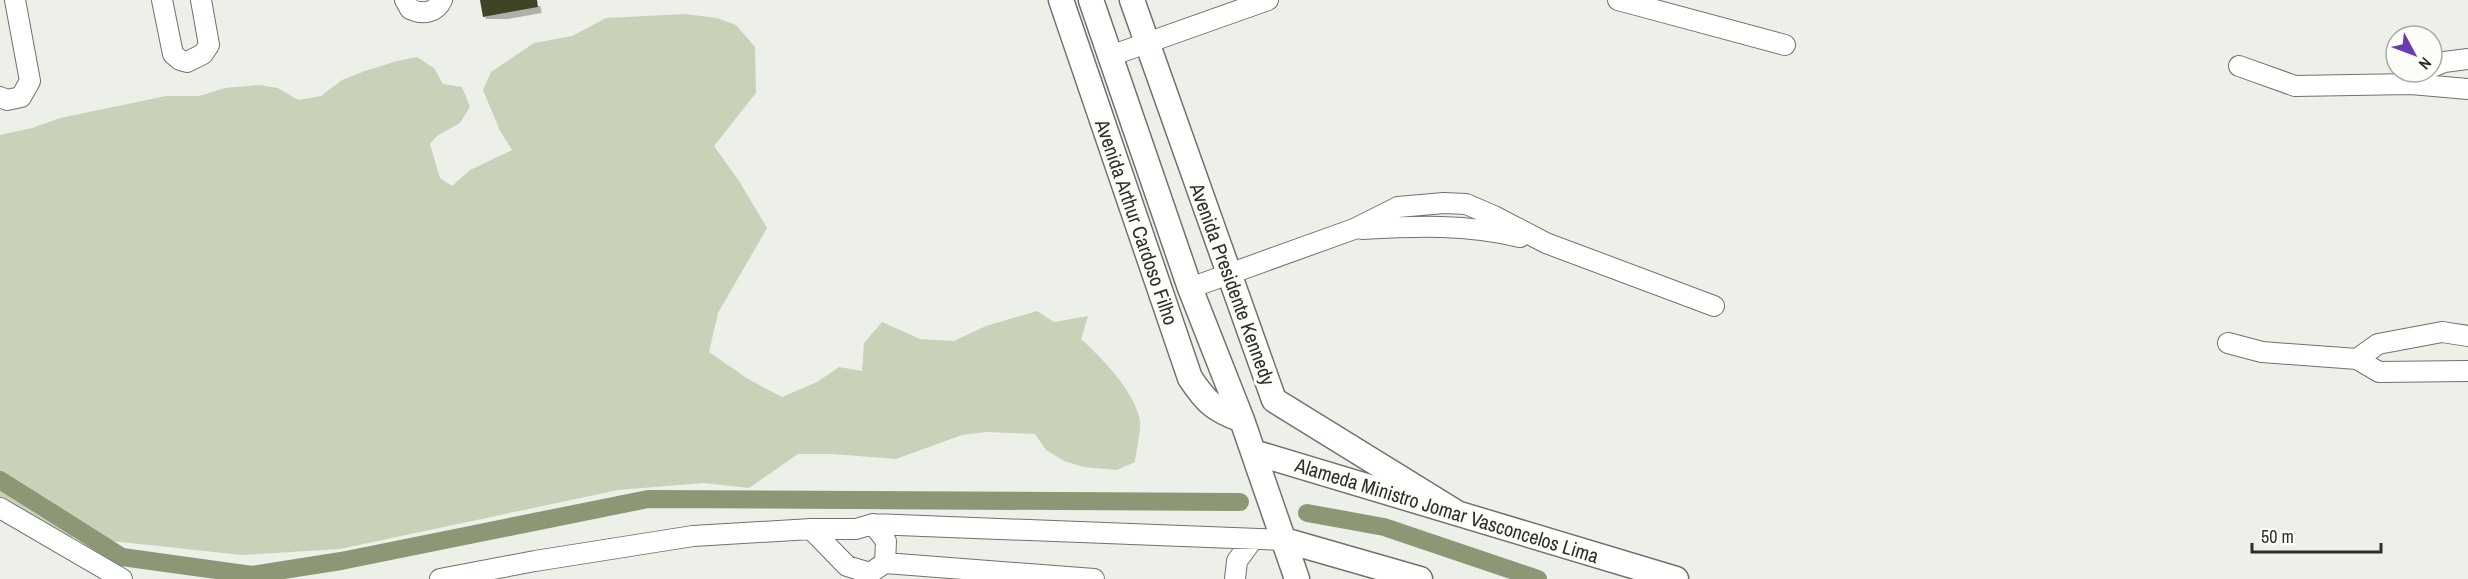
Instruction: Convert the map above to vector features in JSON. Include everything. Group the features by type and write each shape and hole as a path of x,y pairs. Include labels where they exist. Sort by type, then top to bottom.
{"main road":[{"name":"Avenida Arthur Cardoso Filho","path":"1061,0 1190,378 1206,401 1220,412 1242,420"},
{"name":"Avenida Presidente Kennedy","path":"1091,0 1190,288 1242,420 1297,579"},
{"name":"Avenida Presidente Kennedy","path":"1132,0 1274,400 1457,513"},
{"name":"Alameda Ministro Jomar Vasconcelos Lima","path":"1253,452 1676,579"},
{"path":"1284,540 1420,579"}],"street":[{"path":"0,97 7,100 21,97 30,81 15,0"},
{"path":"162,0 173,54 187,62 203,54 209,45 201,0"},
{"path":"405,0 410,9 427,13 435,9 442,0"},
{"path":"1110,56 1268,0"},
{"path":"1625,2 1785,45"},
{"path":"2444,62 2468,59"},
{"path":"2239,66 2295,86 2384,80"},
{"path":"2444,84 2468,89"},
{"path":"1190,288 1354,229 1398,207 1444,203 1466,204 1546,243 1714,306"},
{"path":"2357,359 2378,344 2442,332 2468,336"},
{"path":"2228,343 2262,352 2357,359 2379,372 2468,371"},
{"path":"0,508 122,579"},
{"path":"440,579 535,561 693,536 867,526 1284,540"},
{"path":"864,572 845,550 849,539 867,526"},
{"path":"864,572 886,541 867,526"},
{"path":"811,529 864,572 1094,579"},
{"path":"1235,579 1237,561 1252,539"}],"green space":[{"path":"685,14 717,18 736,25 755,47 756,93 714,146 739,181 767,228 718,313 709,352 748,379 782,397 817,382 839,367 862,371 864,343 882,322 920,339 954,341 986,326 1037,311 1054,322 1088,316 1081,339 1125,387 1137,410 1140,426 1135,462 1117,470 1084,467 1064,461 1046,450 1035,434 986,432 962,435 896,459 798,454 749,488 703,483 618,490 340,549 242,555 65,536 0,503 0,135 32,128 60,118 166,96 199,96 225,88 260,85 278,88 298,100 321,96 342,80 397,61 417,57 434,68 443,84 462,87 470,107 460,123 437,136 430,144 440,178 452,186 470,170 512,150 500,131 483,90 491,72 534,43 572,36 606,18"}],"building":[{"path":"480,0 537,0 538,7 483,17"}],"waterway":[{"path":"0,480 122,557 252,575 341,561 648,499 1240,502"},
{"path":"1307,513 1384,527 1538,579"}]}
